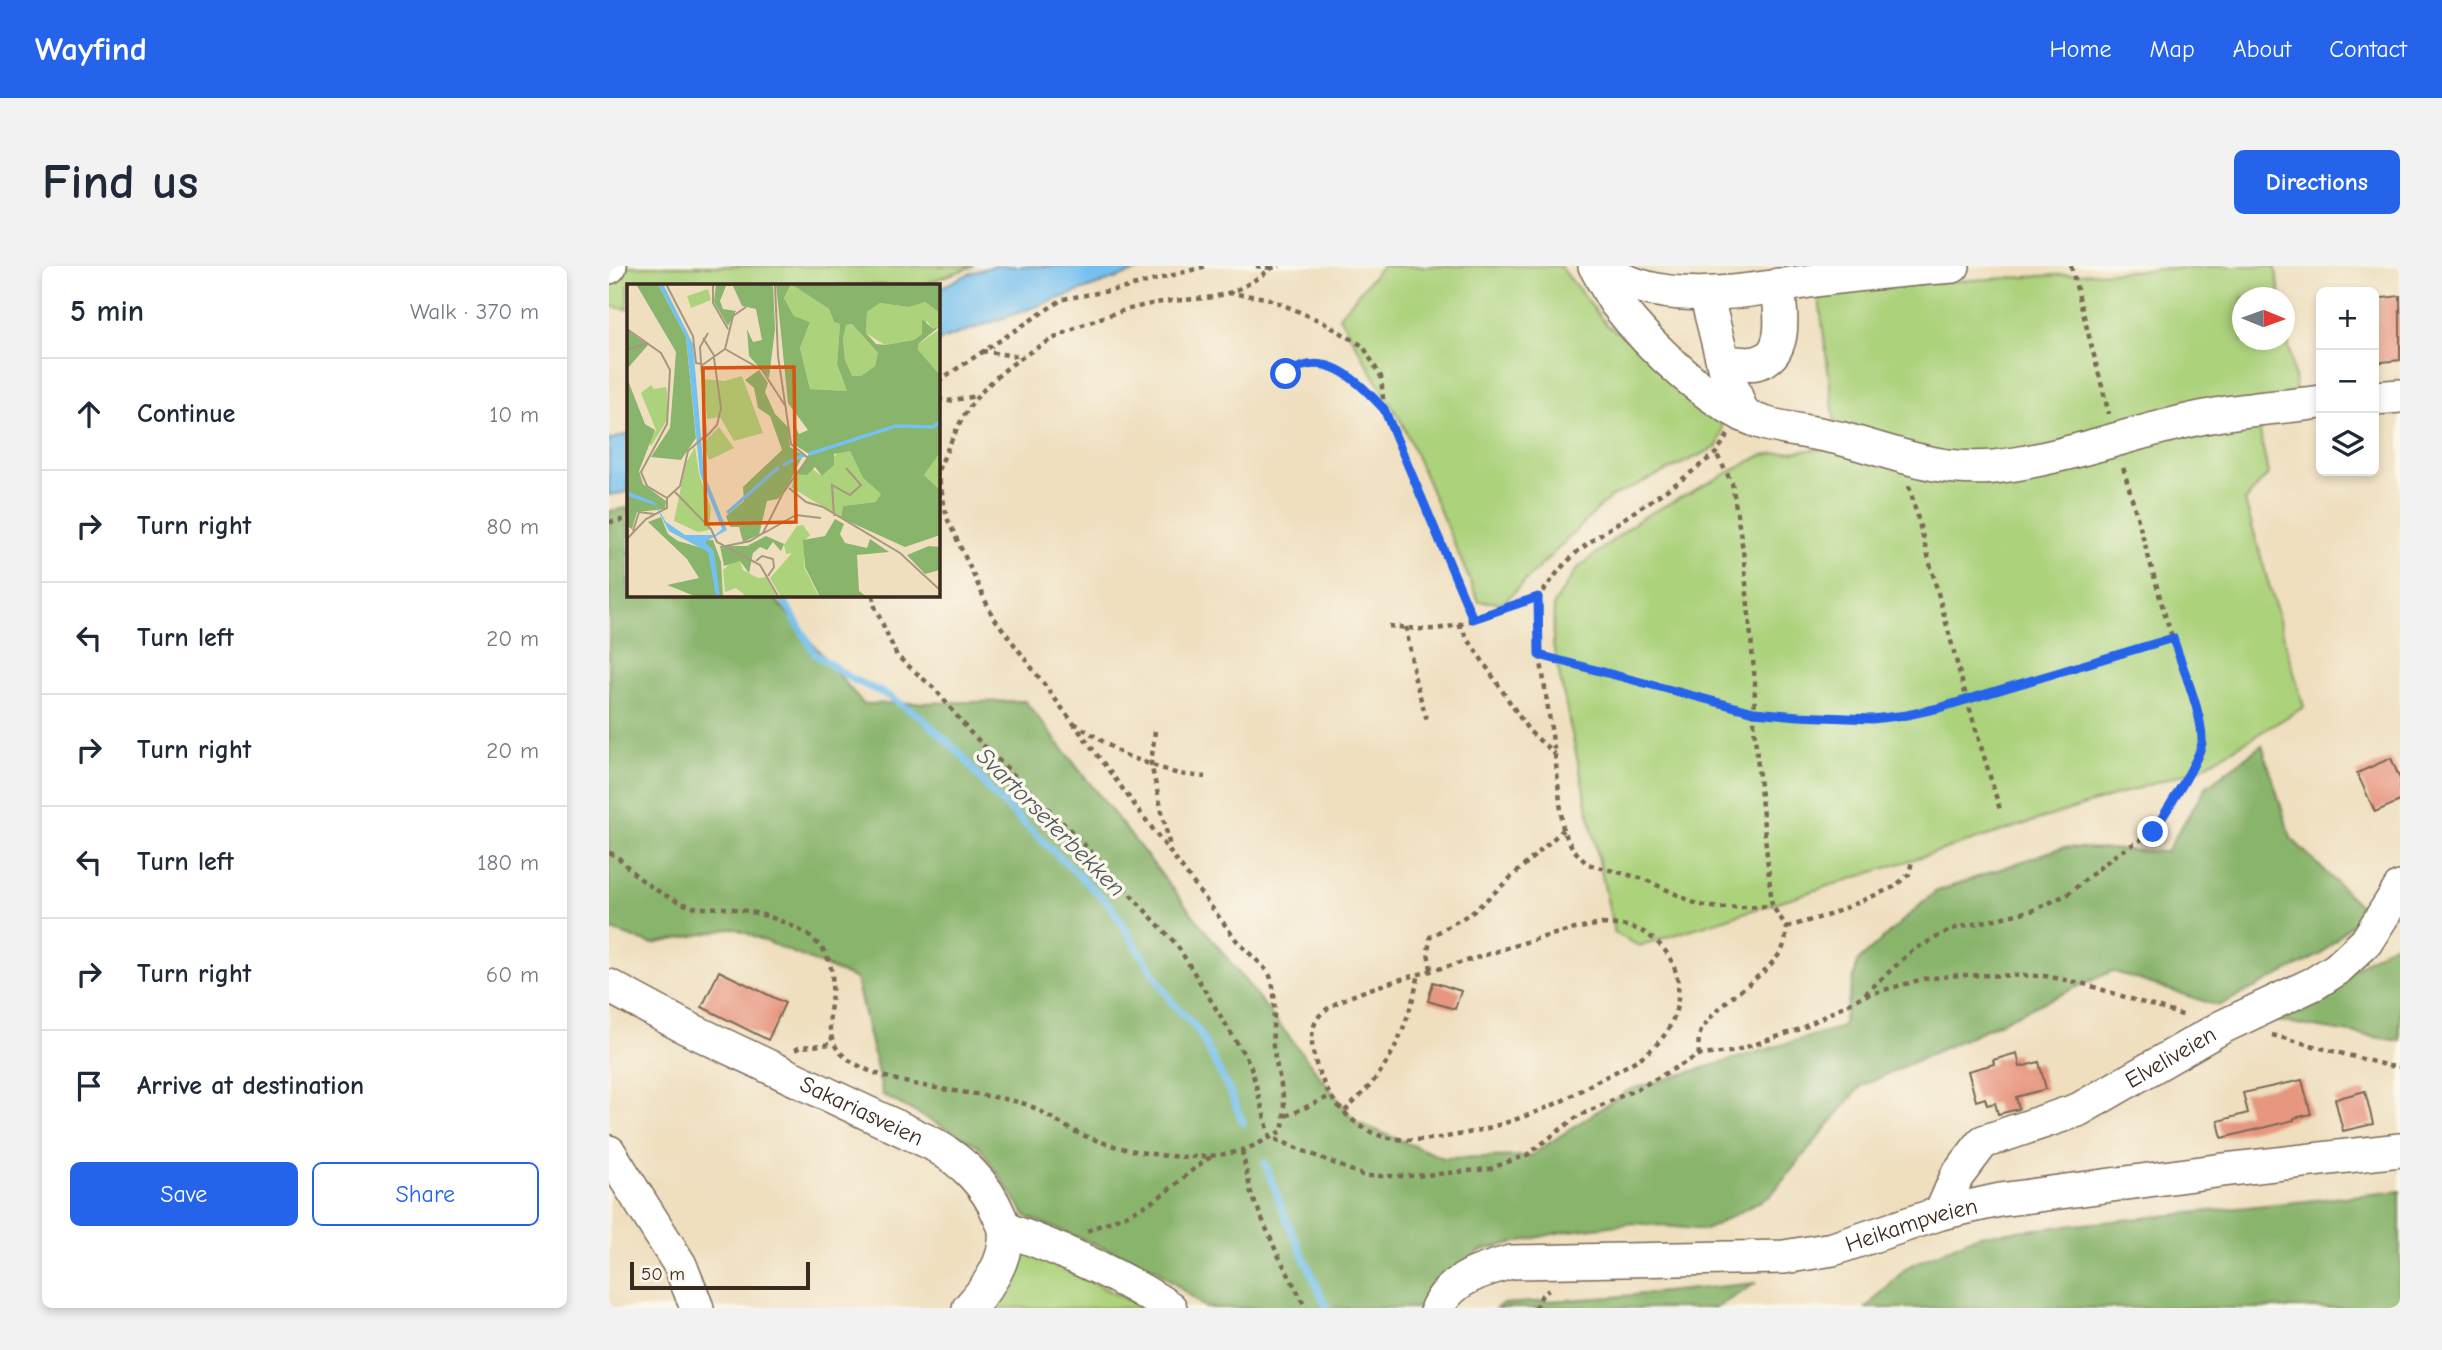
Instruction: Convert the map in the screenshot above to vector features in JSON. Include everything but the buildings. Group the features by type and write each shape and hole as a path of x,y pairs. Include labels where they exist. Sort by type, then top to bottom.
{"street":[{"path":"1596,266 1635,286 1693,293 1953,266"},
{"path":"1596,266 1615,302 1650,342 1708,394 1743,415 1766,424 1839,438 1902,457 1944,466 1994,467 2070,453 2216,415 2316,403"},
{"path":"1723,362 1755,363 1770,355 1780,337 1778,285"},
{"path":"1650,342 1693,293"},
{"path":"1693,293 1743,415"},
{"path":"2379,398 2400,396"},
{"name":"Elveliveien","path":"1941,1213 1957,1175 1983,1142 2078,1110 2222,1027 2288,998 2337,969 2366,942 2400,888"},
{"name":"Sakariasveien","path":"609,986 685,1027 933,1144 954,1157 980,1182 1005,1229"},
{"name":"Heikampveien","path":"1437,1308 1449,1290 1459,1282 1511,1262 1784,1257 1833,1249 1941,1213 2000,1200 2400,1150"},
{"path":"609,1152 680,1265 698,1308"},
{"path":"969,1308 986,1290 997,1269 1003,1250 1005,1229 1051,1247 1131,1285 1170,1308"}],"path":[{"path":"940,380 1063,299 1125,288 1207,266"},
{"path":"1256,266 1272,268"},
{"path":"1228,293 1280,266"},
{"path":"1863,996 1913,950 1952,929 2034,910 2068,894 2114,856 2153,832 2178,792 2202,745 2199,720 2116,441 2071,266"},
{"path":"940,468 963,418 978,395 1022,357 1098,318 1162,302 1228,293 1267,298 1323,322 1363,346 1381,377 1384,409 1473,619"},
{"path":"982,351 1022,357"},
{"path":"1277,391 1286,374 1297,367 1328,364 1362,386 1384,409"},
{"path":"940,399 948,401 978,395"},
{"path":"1389,626 1434,629 1458,624 1538,597 1578,551 1716,453 1743,415"},
{"path":"1699,1055 1701,1030 1782,951 1787,928 1772,906 1754,712 1754,669 1743,550 1732,484 1716,453"},
{"path":"1902,457 1966,700 2001,813"},
{"path":"609,853 615,855 637,877 659,891 694,907 760,913 792,926 817,944 824,951 832,972 834,991 829,1032 833,1044 845,1057 864,1067 895,1079 1025,1104 1072,1130 1123,1147 1169,1156 1213,1156 1242,1151 1282,1131 1286,1116 1285,1097 1273,1045 1275,1004 1269,975 1237,941 992,615 947,518 940,482"},
{"path":"609,529 612,522"},
{"path":"873,597 875,607 897,656 936,690 969,731 1078,838 1177,945 1250,1064 1270,1137"},
{"path":"1538,597 1539,655 1555,755 1563,830 1573,849 1587,864 1644,879 1689,902 1720,908 1772,906"},
{"path":"1458,624 1529,731 1555,755"},
{"path":"1406,627 1415,679 1428,724"},
{"path":"1539,655 1754,712 1872,719 1907,715 1966,700 2173,638"},
{"path":"1071,721 1124,754 1178,774 1205,778"},
{"path":"1155,731 1151,764 1171,851"},
{"path":"1431,969 1428,953 1430,936 1473,912 1563,830"},
{"path":"1787,928 1829,915 1894,887 1909,874 1912,861"},
{"path":"1602,924 1625,925 1647,934 1659,944 1671,961 1679,981 1677,1012 1656,1046 1548,1108 1481,1131 1403,1139 1379,1135 1351,1119 1331,1096 1317,1072 1311,1040 1320,1015 1342,1000 1420,973 1548,938 1569,929 1602,924"},
{"path":"1344,1112 1378,1076 1395,1048 1411,1010 1420,973"},
{"path":"1270,1137 1365,1176 1416,1176 1489,1169 1527,1155 1578,1116 1639,1088 1699,1055 1730,1052 1800,1029 1863,996 1923,979 1948,976 2045,976 2081,983 2222,1027"},
{"path":"2267,1034 2400,1067"},
{"path":"1286,1116 1331,1096"},
{"path":"1242,1151 1251,1193 1305,1308"},
{"path":"1051,1247 1139,1208 1166,1192 1191,1169 1213,1156"}],"green space":[{"path":"609,266 974,266 924,284 627,284 627,309 609,306"},
{"path":"1382,266 1560,266 1607,325 1704,395 1721,414 1722,432 1717,447 1609,498 1504,602 1479,602 1403,425 1339,316"},
{"path":"2220,266 2275,266 2279,287 2232,287 2232,350 2290,350 2296,390 2258,422 2268,474 2245,501 2304,707 2199,769 1639,946 1614,932 1553,645 1554,604 1577,569 1641,518 1762,455 1838,447 1819,298 1846,287"},
{"path":"627,508 627,597 774,597 863,704 1025,701 1356,1122 1443,1158 1530,1156 1629,1090 1842,1027 1858,961 1935,892 2063,847 2166,852 2206,787 2262,745 2291,838 2365,911 2320,955 2218,1006 2112,971 1861,1086 1770,1196 1706,1230 1634,1223 1562,1232 1482,1250 1438,1282 1426,1308 1206,1308 1154,1268 1027,1217 979,1146 883,1095 856,979 734,928 652,944 609,929 609,511"},
{"path":"2400,940 2400,1041 2271,1020"},
{"path":"2400,1191 2400,1308 1866,1308 1907,1267 1979,1235"},
{"path":"1020,1248 1145,1308 979,1308"},
{"path":"1756,1283 1716,1308 1496,1308 1502,1304 1613,1297"}],"water":[{"path":"993,266 1151,266 940,340 940,288 968,274"},
{"path":"627,434 627,492 609,495 609,440"}],"waterway":[{"name":"Svartorseterbekken","path":"782,597 815,654 852,679 889,696 921,717 961,754 991,792 1110,905 1171,1001 1198,1030 1243,1123"},
{"name":"Svartorseterbekken","path":"1265,1163 1285,1216 1327,1308"}],"route":[{"path":"1286,374 1297,367 1328,364 1362,386 1384,409 1473,619 1538,597 1539,655 1754,712 1872,719 1939,708 2173,638 2199,720 2202,745 2178,792 2153,832"}]}
